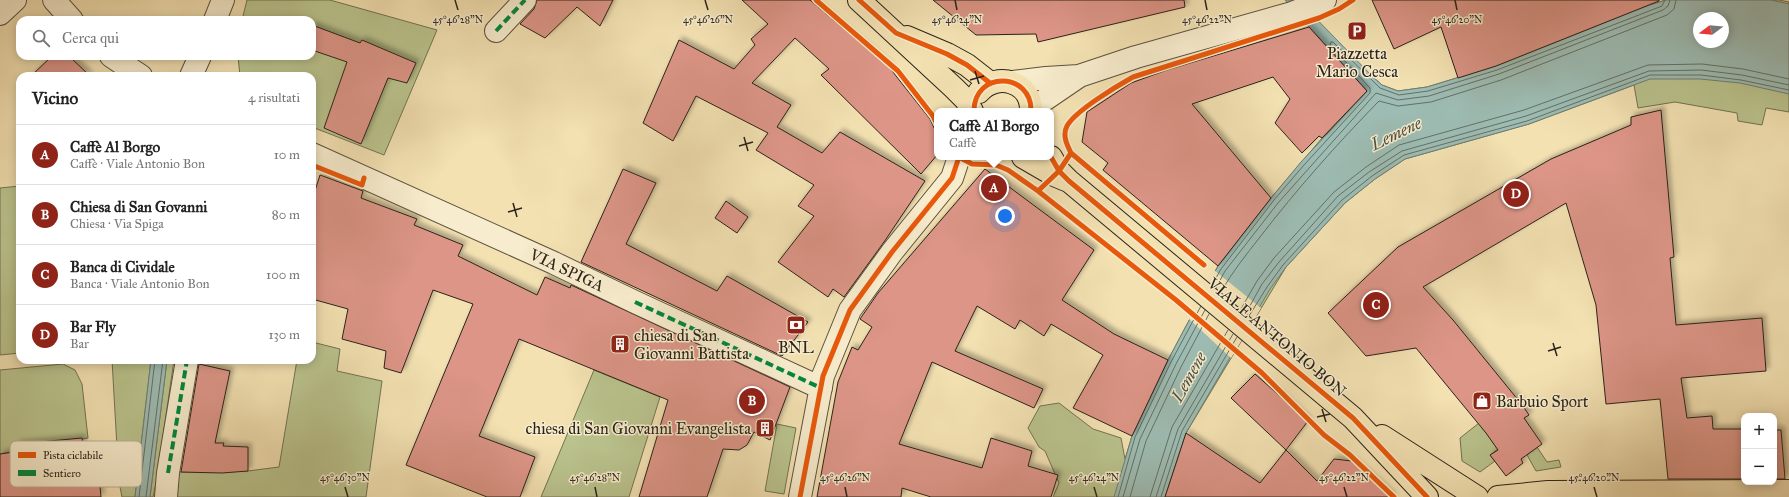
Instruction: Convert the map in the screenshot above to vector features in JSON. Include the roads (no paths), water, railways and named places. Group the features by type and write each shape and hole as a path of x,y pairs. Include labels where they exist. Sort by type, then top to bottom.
{"main road":[{"path":"859,0 958,92 971,108"},
{"path":"896,33 948,54 967,65 990,83"},
{"path":"974,108 976,95 982,88 990,83 1005,80 1013,82 1026,93 1030,100 1031,108"},
{"name":"VIALE ANTONIO BON","path":"1028,160 1054,175 1069,181"},
{"name":"VIALE ANTONIO BON","path":"1053,160 1059,170 1069,181 1353,418 1428,497"},
{"name":"VIALE ANTONIO BON","path":"1353,418 1477,497"},
{"path":"1498,497 1548,492 1789,491"}],"street":[{"path":"0,14 15,0"},
{"path":"54,0 68,16"},
{"path":"217,16 223,0"},
{"path":"496,31 525,0"},
{"path":"1013,82 1079,76 1136,57 1308,7"},
{"path":"117,60 135,72"},
{"path":"193,72 198,60"},
{"path":"1034,108 1079,76"},
{"name":"VIA SPIGA","path":"316,156 554,263 821,388"},
{"path":"800,497 823,376 850,310 892,252 952,178 958,160"},
{"path":"166,497 168,473 185,364"}],"water":[{"name":"Lemene","path":"1285,0 1298,0 1373,77 1382,85 1398,91 1427,87 1496,66 1646,6 1666,0 1771,0 1789,4 1789,94 1740,83 1700,79 1650,79 1529,124 1405,159 1375,179 1345,203 1286,267 1270,289 1186,433 1165,497 1114,497 1132,436 1168,360 1218,266 1301,162 1367,91"},
{"path":"151,364 167,364 150,497 135,497 136,487 142,487 142,441"}],"place":[{"name":"Piazzetta Mario Cesca","path":"1357,31"},
{"name":"Caffè Al Borgo","path":"994,188"},
{"name":"Bar Fly","path":"1516,194"},
{"name":"Banca di Cividale","path":"1376,305"},
{"name":"BNL","path":"796,325"},
{"name":"chiesa di San Giovanni Battista","path":"620,344"},
{"name":"Chiesa di San Govanni","path":"752,401"},
{"name":"Barbuio Sport","path":"1482,401"},
{"name":"chiesa di San Giovanni Evangelista","path":"765,428"}]}
